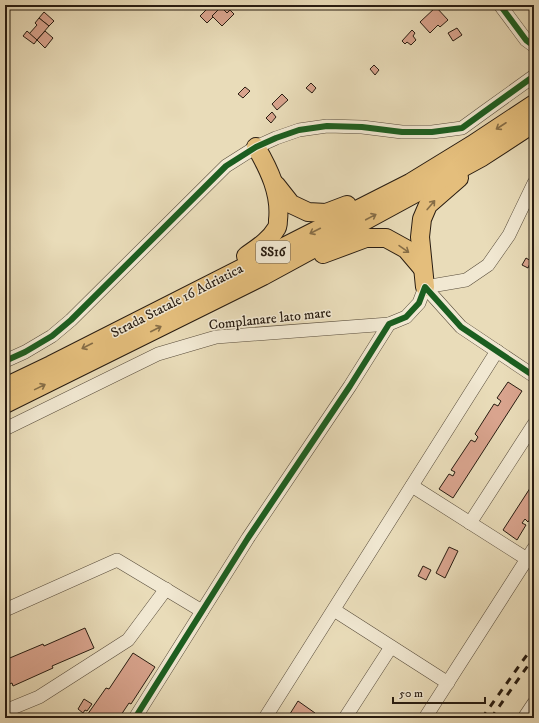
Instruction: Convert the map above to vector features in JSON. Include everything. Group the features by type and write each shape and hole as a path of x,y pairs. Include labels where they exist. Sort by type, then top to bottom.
{"highway":[{"name":"Strada Statale 16 Adriatica","path":"5,387 410,183 472,145 534,104"},
{"name":"Strada Statale 16 Adriatica","path":"5,404 262,276 482,157 534,123"},
{"name":"SS16","path":"173,302 264,244 277,228 279,209 273,181 265,162 256,147"},
{"name":"SS16","path":"425,287 420,237 422,219 428,205 482,157"},
{"name":"SS16","path":"273,181 291,204 308,212 326,212 410,183"},
{"name":"SS16","path":"262,276 366,238 386,238 406,249 423,269"}],"street":[{"path":"500,5 530,43"},
{"path":"5,361 25,352 52,336 71,320 226,166 256,147 299,130 327,126 362,127 402,132 432,132 462,128 534,76"},
{"path":"425,287 466,280 488,265 509,235 534,183"},
{"path":"135,718 252,532 350,386 389,324 406,317 418,303 425,287"},
{"path":"425,287 461,327 534,376"},
{"name":"Complanare lato mare","path":"5,429 158,354 216,337 389,324"},
{"path":"265,718 498,351"},
{"path":"470,523 534,424"},
{"path":"412,486 527,559"},
{"path":"425,718 534,548"},
{"path":"5,610 117,560 202,611"},
{"path":"5,711 39,697 128,640 166,589"},
{"path":"334,610 448,683"},
{"path":"345,718 391,647"},
{"path":"524,718 534,703"}],"building":[{"path":"208,5 231,5 233,7 227,13 221,7 207,23 200,16 207,9 205,7"},
{"path":"221,7 227,13 230,10 234,14 222,26 212,16"},
{"path":"436,7 448,20 440,27 438,25 430,33 420,22"},
{"path":"44,12 54,21 49,26 39,18"},
{"path":"39,18 49,26 37,40 29,34 37,25 35,23"},
{"path":"457,28 462,35 453,41 448,33"},
{"path":"412,30 415,33 413,36 416,40 411,45 407,42 405,44 402,41"},
{"path":"27,31 37,40 34,44 23,36"},
{"path":"45,31 53,38 45,48 37,40"},
{"path":"374,65 379,70 375,75 370,69"},
{"path":"311,83 316,88 312,93 306,88"},
{"path":"245,87 250,91 243,98 238,94"},
{"path":"282,94 288,100 277,110 272,104"},
{"path":"272,112 276,117 271,123 266,118"},
{"path":"526,258 531,261 528,268 522,265"},
{"path":"508,382 522,391 453,498 439,489 449,474 453,476 455,472 451,470 471,440 475,442 478,437 475,434 494,404 498,406 501,401 497,398"},
{"path":"534,482 534,513 528,522 525,519 522,523 526,525 517,540 503,530"},
{"path":"449,547 458,551 445,578 436,573"},
{"path":"423,566 431,570 426,580 418,576"},
{"path":"85,628 94,648 52,666 53,668 13,686 12,683 5,686 5,660 43,644 44,646"},
{"path":"133,653 155,667 131,704 129,703 119,718 85,718 106,688 109,689"},
{"path":"84,699 92,704 87,711 85,710 83,713 78,709"},
{"path":"298,701 315,713 312,718 288,717"}],"railway":[{"path":"482,718 534,645"},
{"path":"491,718 534,657"}],"cycle path":[{"path":"500,5 526,40 534,46"},
{"path":"5,361 25,352 52,336 71,320 226,166 256,147 299,130 327,126 362,127 402,132 432,132 462,128 534,76"},
{"path":"135,718 248,538 350,386 389,324 406,317 419,303 425,287 461,327 534,376"}]}
